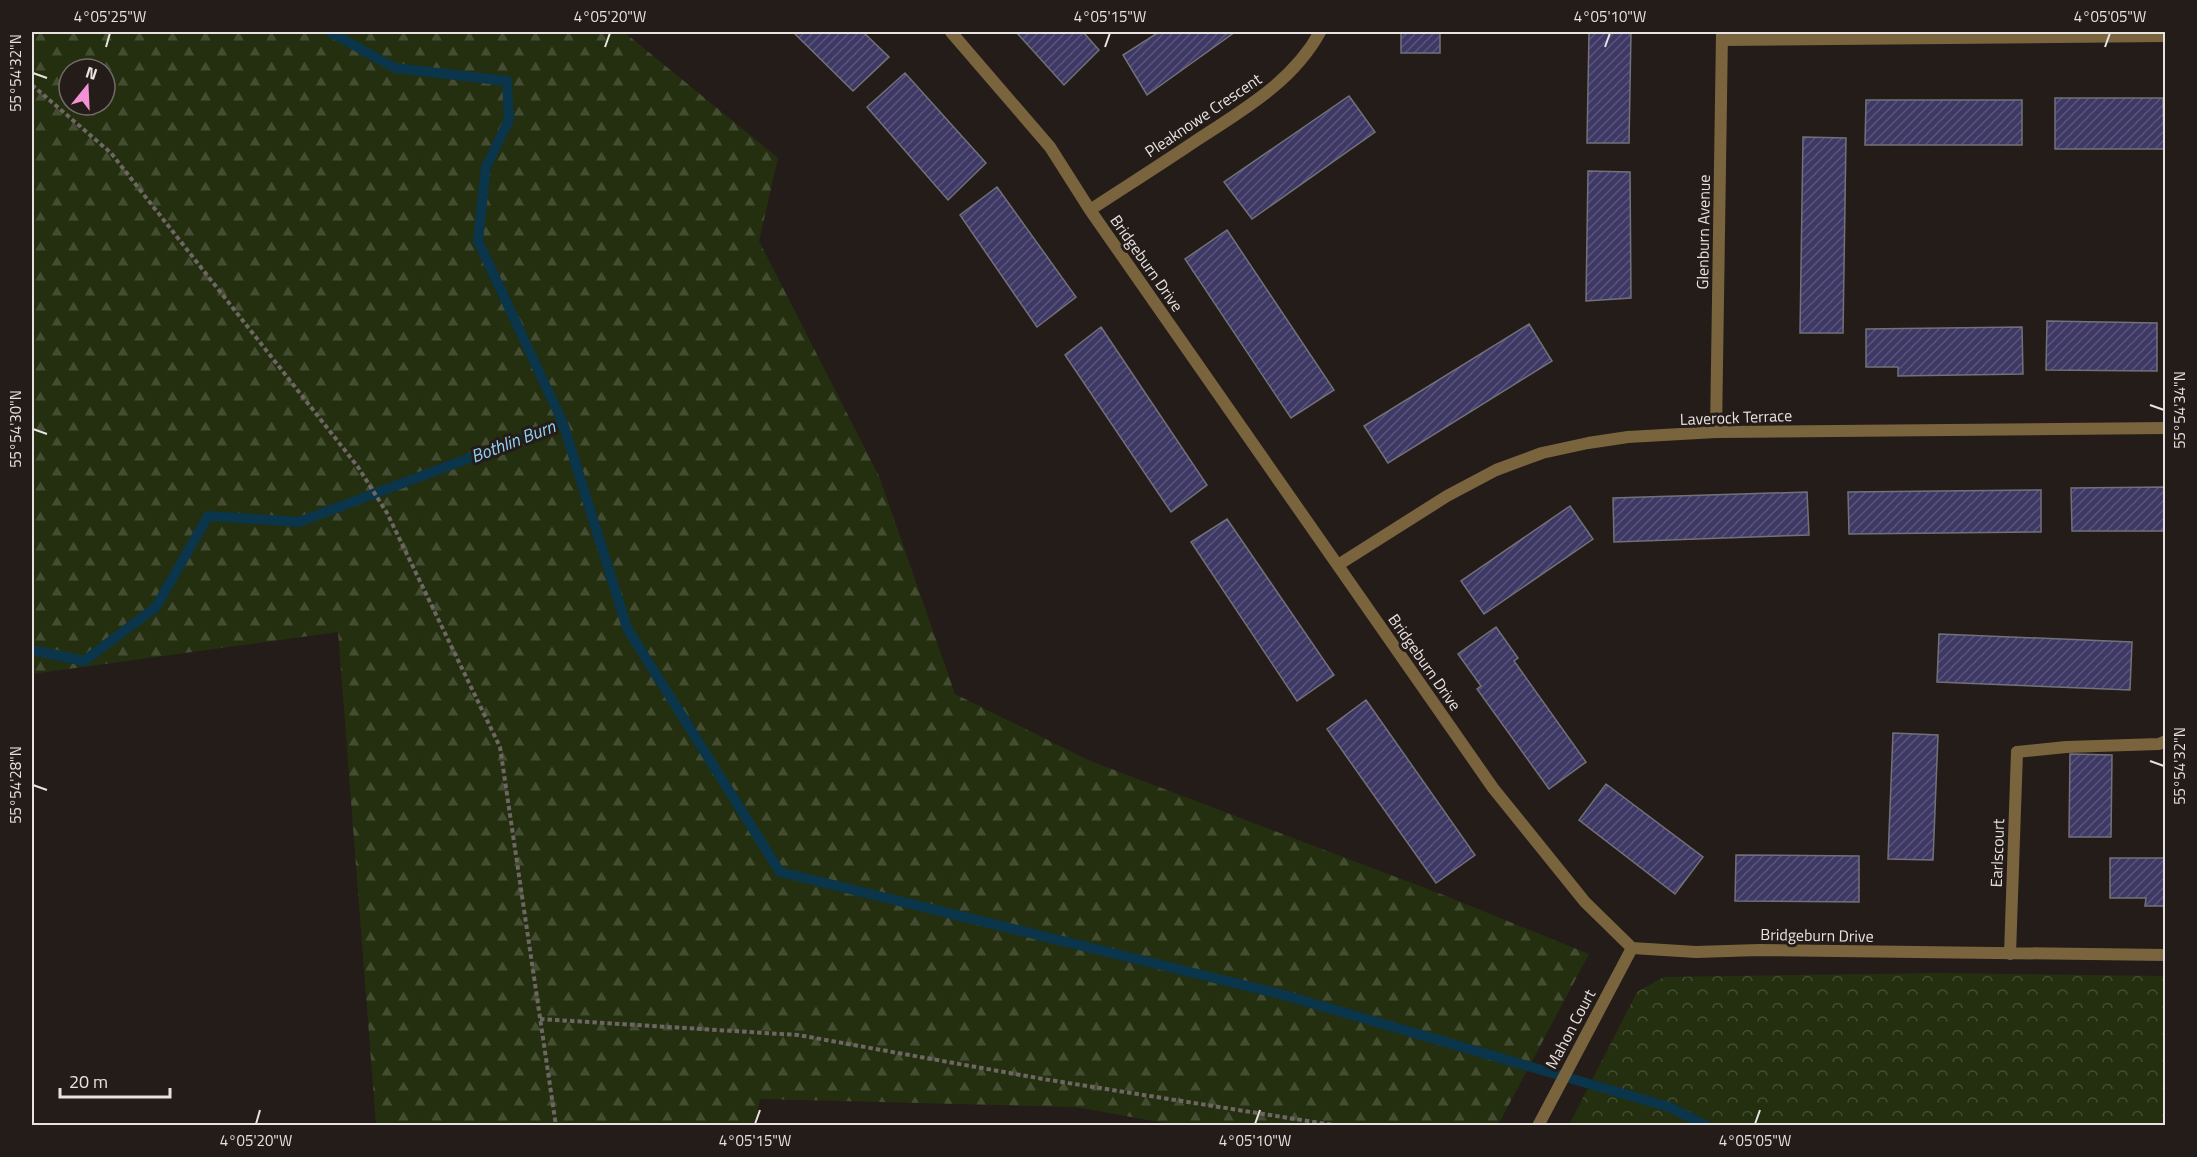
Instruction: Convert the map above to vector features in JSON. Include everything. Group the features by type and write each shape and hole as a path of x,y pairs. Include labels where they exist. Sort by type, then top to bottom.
{"street":[{"name":"Bridgeburn Drive","path":"951,32 1050,147 1090,210 1493,789 1585,902 1632,948 1696,952 2166,955"},
{"name":"Pleaknowe Crescent","path":"1090,210 1243,111 1287,77 1311,48 1320,32"},
{"path":"1722,36 2166,36"},
{"name":"Glenburn Avenue","path":"1716,432 1722,36"},
{"name":"Laverock Terrace","path":"1338,565 1447,496 1496,471 1542,453 1588,442 1628,437 1716,432 2166,428"},
{"name":"Earlscourt","path":"2010,954 2017,753 2066,747 2159,744 2166,741"},
{"name":"Mahon Court","path":"1540,1122 1632,948"}],"path":[{"path":"32,85 111,153 358,467 387,513 501,747 556,1125"},
{"path":"540,1019 798,1035 1043,1078 1338,1125"}],"green space":[{"path":"32,32 624,32 778,158 759,241 879,476 955,694 1088,760 1446,896 1589,954 1498,1125 1181,1126 1076,1107 760,1099 755,1125 376,1125 338,632 32,674"},
{"path":"1937,973 2165,976 2165,1125 1569,1125 1637,992 1664,977"}],"building":[{"path":"793,32 863,32 889,57 853,91"},
{"path":"1016,32 1083,32 1099,50 1064,85"},
{"path":"1159,32 1235,32 1147,95 1123,55"},
{"path":"1401,32 1440,32 1440,53 1401,53"},
{"path":"1589,32 1631,32 1629,143 1587,143"},
{"path":"905,73 986,163 948,200 867,107"},
{"path":"1349,96 1375,132 1252,219 1224,182"},
{"path":"2055,98 2163,98 2164,149 2055,149"},
{"path":"1866,100 2022,100 2022,145 1865,145"},
{"path":"1803,137 1846,138 1843,333 1800,333"},
{"path":"1588,171 1630,172 1631,298 1586,301"},
{"path":"997,187 1076,297 1037,327 960,215"},
{"path":"1227,230 1334,390 1291,418 1185,259"},
{"path":"2047,321 2157,323 2157,371 2046,370"},
{"path":"1529,324 1552,361 1388,463 1364,426"},
{"path":"1101,327 1207,485 1171,512 1065,355"},
{"path":"2022,327 2023,374 1898,376 1898,367 1866,367 1866,329"},
{"path":"2166,487 2166,531 2072,531 2071,488"},
{"path":"2041,490 2041,532 1849,534 1848,492"},
{"path":"1807,492 1809,535 1614,542 1613,498"},
{"path":"1570,506 1593,539 1484,614 1461,581"},
{"path":"1227,519 1334,675 1297,701 1191,542"},
{"path":"1496,627 1518,658 1514,661 1586,762 1549,789 1477,689 1481,686 1458,654"},
{"path":"1939,634 2132,642 2130,690 1937,682"},
{"path":"1366,700 1475,855 1436,883 1327,729"},
{"path":"1893,733 1938,735 1933,860 1888,859"},
{"path":"2070,754 2112,755 2111,837 2069,837"},
{"path":"1606,784 1703,857 1675,894 1579,820"},
{"path":"1736,855 1859,856 1859,902 1735,901"},
{"path":"2110,858 2166,858 2166,906 2145,906 2146,898 2110,898"}],"waterway":[{"path":"330,32 395,68 507,81 509,120 486,167 478,241 563,423 627,628 780,872 1280,994 1669,1107 1707,1126"},
{"name":"Bothlin Burn","path":"32,650 84,661 156,607 208,516 299,522 563,423"}]}
